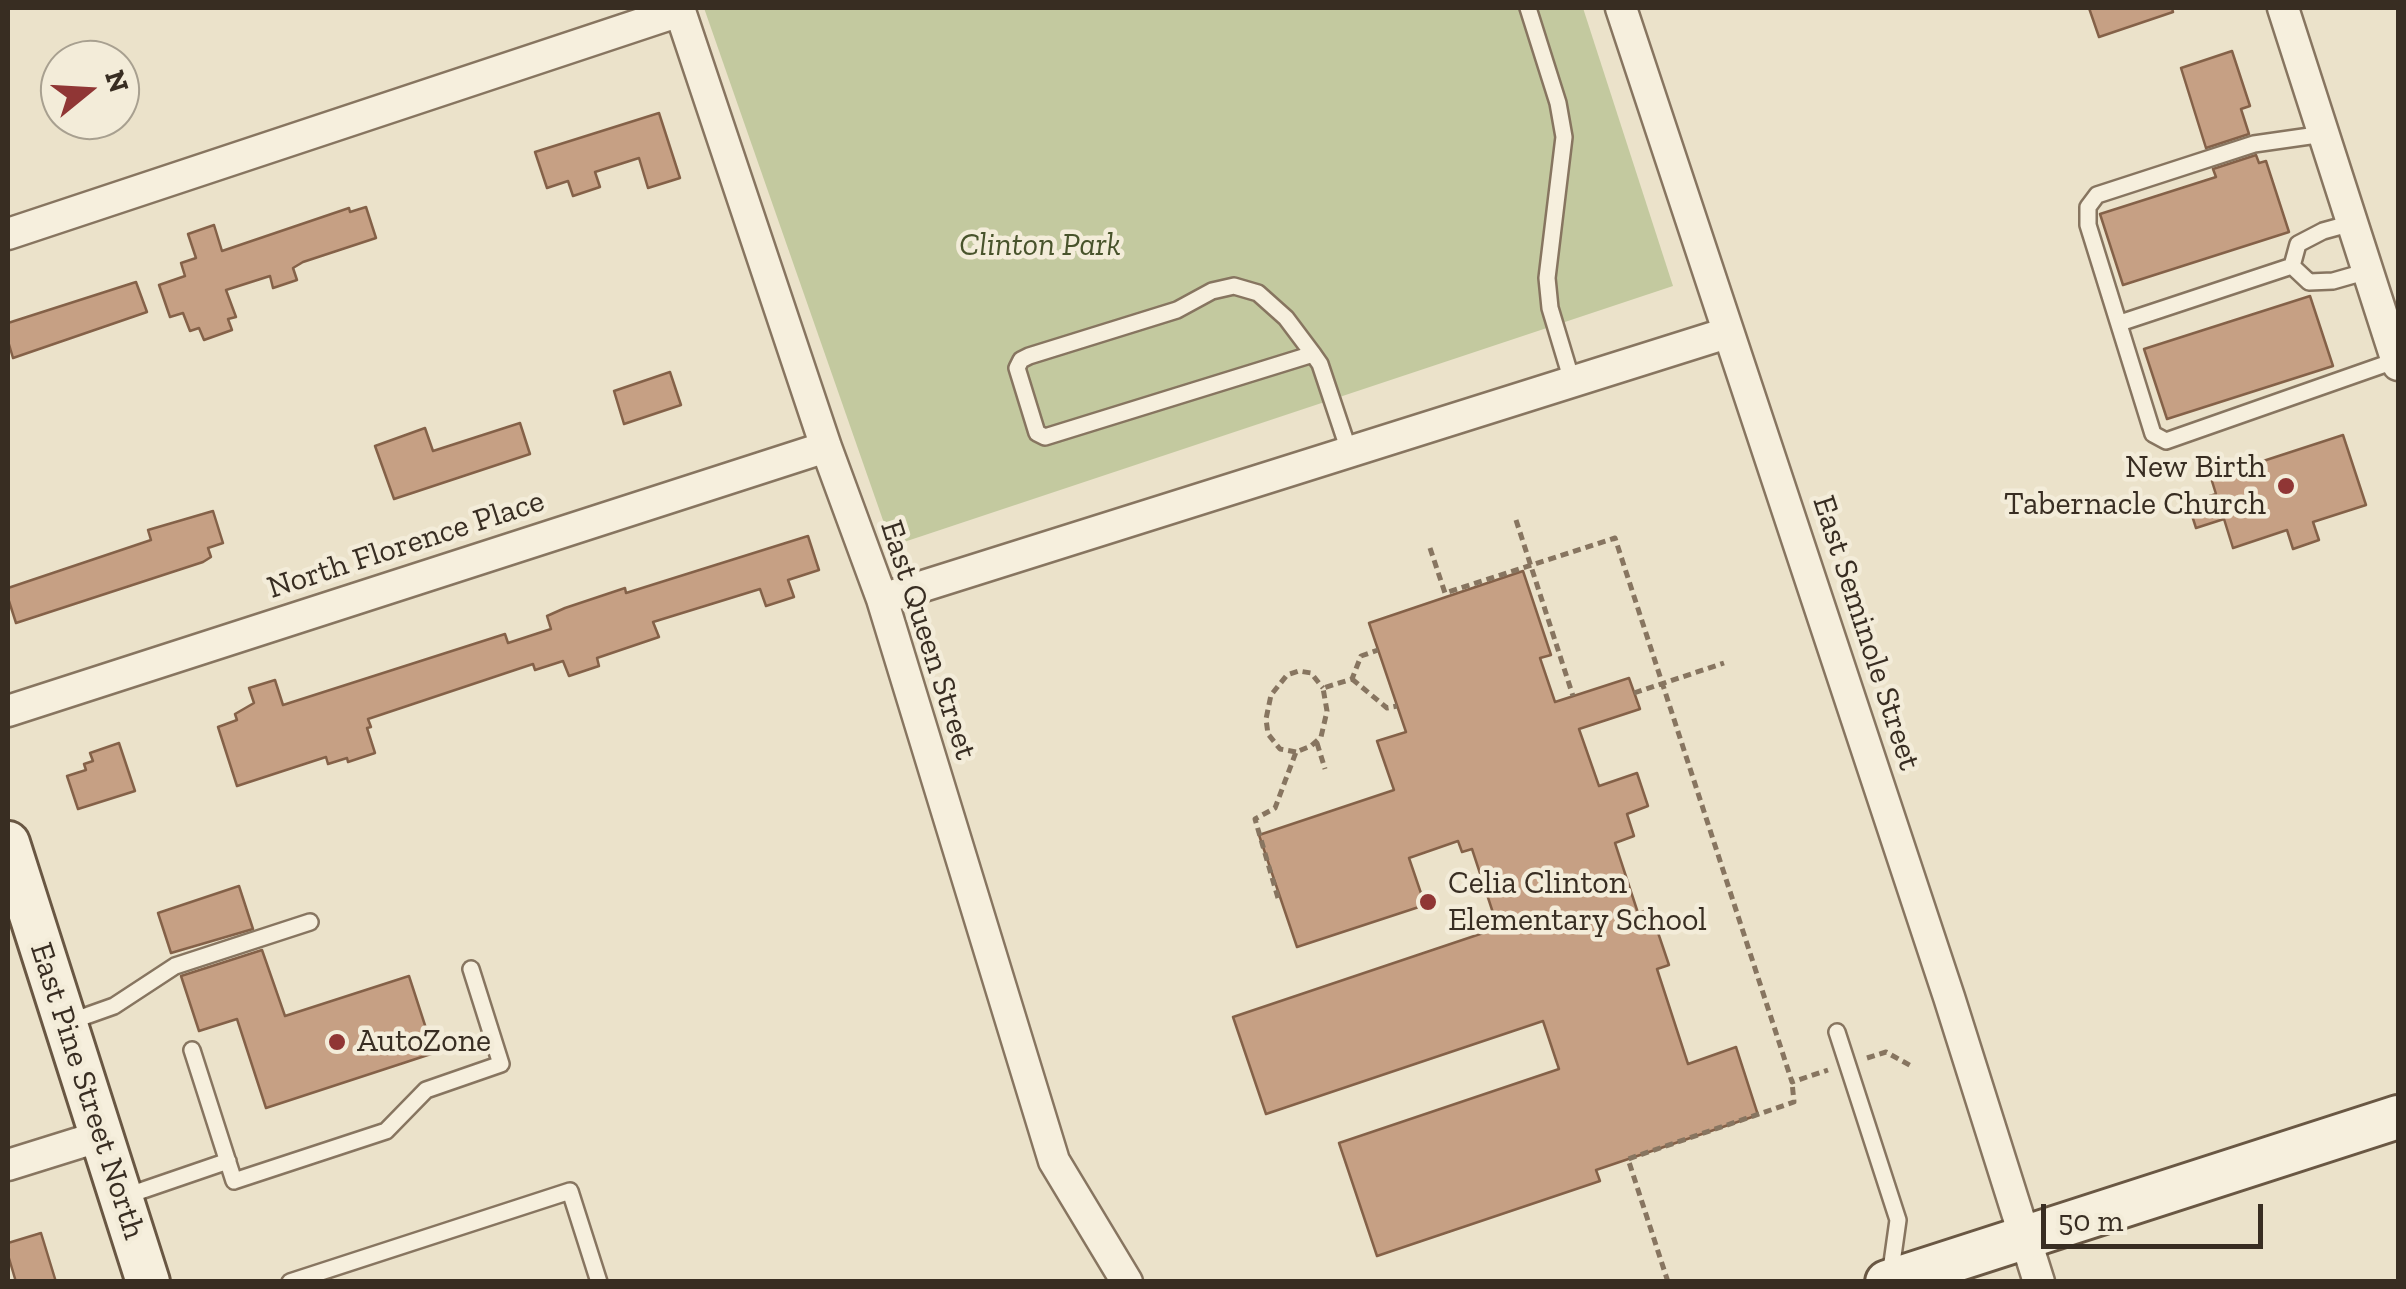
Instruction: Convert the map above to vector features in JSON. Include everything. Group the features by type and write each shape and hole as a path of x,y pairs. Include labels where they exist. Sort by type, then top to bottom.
{"main road":[{"name":"East Pine Street North","path":"8,843 24,914 65,1023 148,1282"},
{"path":"1888,1281 2398,1117"}],"street":[{"name":"East Seminole Street","path":"1622,8 2039,1282"},
{"path":"2283,8 2368,271 2389,304 2398,362"},
{"name":"East Queen Street","path":"8,234 680,11 826,447 882,599 1054,1162 1127,1282"},
{"path":"882,599 1726,333"},
{"name":"North Florence Place","path":"8,710 826,447"},
{"path":"8,1165 101,1136"}],"lane":[{"path":"1528,8 1558,103 1564,137 1547,278 1550,308 1572,381"},
{"path":"2324,134 2254,144 2097,195 2088,207 2088,226 2152,434 2166,441 2398,362"},
{"path":"2292,266 2298,244 2322,231 2352,223"},
{"path":"2120,322 2292,266"},
{"path":"2292,266 2310,282 2333,281 2368,271"},
{"path":"1313,354 1045,438 1038,434 1017,368 1029,356 1178,310 1212,292 1234,286 1258,293 1286,318 1313,354 1320,364 1348,451"},
{"path":"65,1023 114,1006 175,966 310,922"},
{"path":"192,1050 234,1181 386,1131 426,1090 501,1064 471,969"},
{"path":"1837,1032 1898,1220 1888,1281"},
{"path":"121,1198 228,1161"},
{"path":"290,1282 570,1191 599,1282"}],"path":[{"path":"1516,520 1573,696"},
{"path":"1430,548 1445,593 1615,538 1792,1082 1794,1102 1628,1159 1668,1282"},
{"path":"1352,679 1361,656 1378,650"},
{"path":"1634,693 1724,663"},
{"path":"1317,742 1296,752 1280,749 1268,734 1266,720 1271,695 1286,675 1312,673 1323,688 1328,702 1327,719 1317,742 1325,769"},
{"path":"1323,688 1352,679"},
{"path":"1352,679 1387,708 1397,706"},
{"path":"1278,898 1254,825 1258,815 1275,808 1296,752"},
{"path":"1792,1082 1886,1052 1913,1067"}],"green space":[{"name":"Clinton Park","path":"704,8 1583,8 1673,286 892,546"}],"building":[{"path":"2089,8 2172,8 2173,12 2099,37"},
{"path":"2232,51 2250,106 2241,109 2249,134 2206,148 2181,68"},
{"path":"659,113 680,178 648,188 639,158 595,172 600,187 573,196 568,181 547,188 535,152"},
{"path":"2256,155 2259,163 2266,161 2289,232 2123,285 2100,214 2216,177 2213,169"},
{"path":"366,207 376,238 303,262 293,268 297,280 273,288 270,276 226,290 236,317 228,319 232,330 204,340 199,328 190,331 183,313 170,317 159,285 185,276 181,263 196,258 188,234 214,225 222,251 349,208 350,212"},
{"path":"136,282 147,312 13,358 8,323"},
{"path":"2310,296 2333,366 2167,419 2144,349"},
{"path":"670,372 681,405 624,424 614,391"},
{"path":"520,423 530,454 394,499 375,446 425,428 433,451"},
{"name":"New Birth Tabernacle Church","path":"2343,435 2366,505 2313,522 2319,540 2293,549 2287,530 2233,548 2224,519 2196,528 2188,503 2216,494 2211,478"},
{"path":"213,511 223,543 208,548 211,557 203,562 16,623 8,588 151,540 148,530"},
{"path":"808,536 819,570 788,580 794,597 766,606 760,589 653,622 659,637 597,658 599,666 569,676 563,661 535,670 533,664 368,719 375,753 328,764 326,757 237,786 218,727 237,720 235,714 254,703 249,688 275,680 283,705 505,634 508,643 551,629 547,616 565,608"},
{"path":"1523,571 1551,655 1540,658 1555,702 1629,678 1640,709 1579,729 1599,786 1637,773 1648,806 1627,814 1634,836 1615,843 1638,913 1650,909 1669,965 1657,969 1688,1064 1736,1047 1758,1115 1596,1170 1600,1181 1377,1256 1339,1143 1559,1069 1543,1021 1266,1114 1233,1017 1498,928 1472,849 1462,852 1458,841 1409,858 1425,905 1297,947 1259,835 1394,790 1377,741 1406,732 1369,623"},
{"path":"119,743 135,791 78,809 67,776 86,770 84,764 93,761 90,753"},
{"path":"239,886 253,929 171,953 158,913"},
{"name":"AutoZone","path":"262,950 285,1016 409,976 434,1053 266,1108 237,1019 199,1031 181,976"},
{"path":"41,1233 56,1282 16,1282 8,1243"}],"place":[{"name":"New Birth Tabernacle Church","path":"2286,486"},
{"name":"Celia Clinton Elementary School","path":"1428,902"},
{"name":"AutoZone","path":"337,1042"}]}
